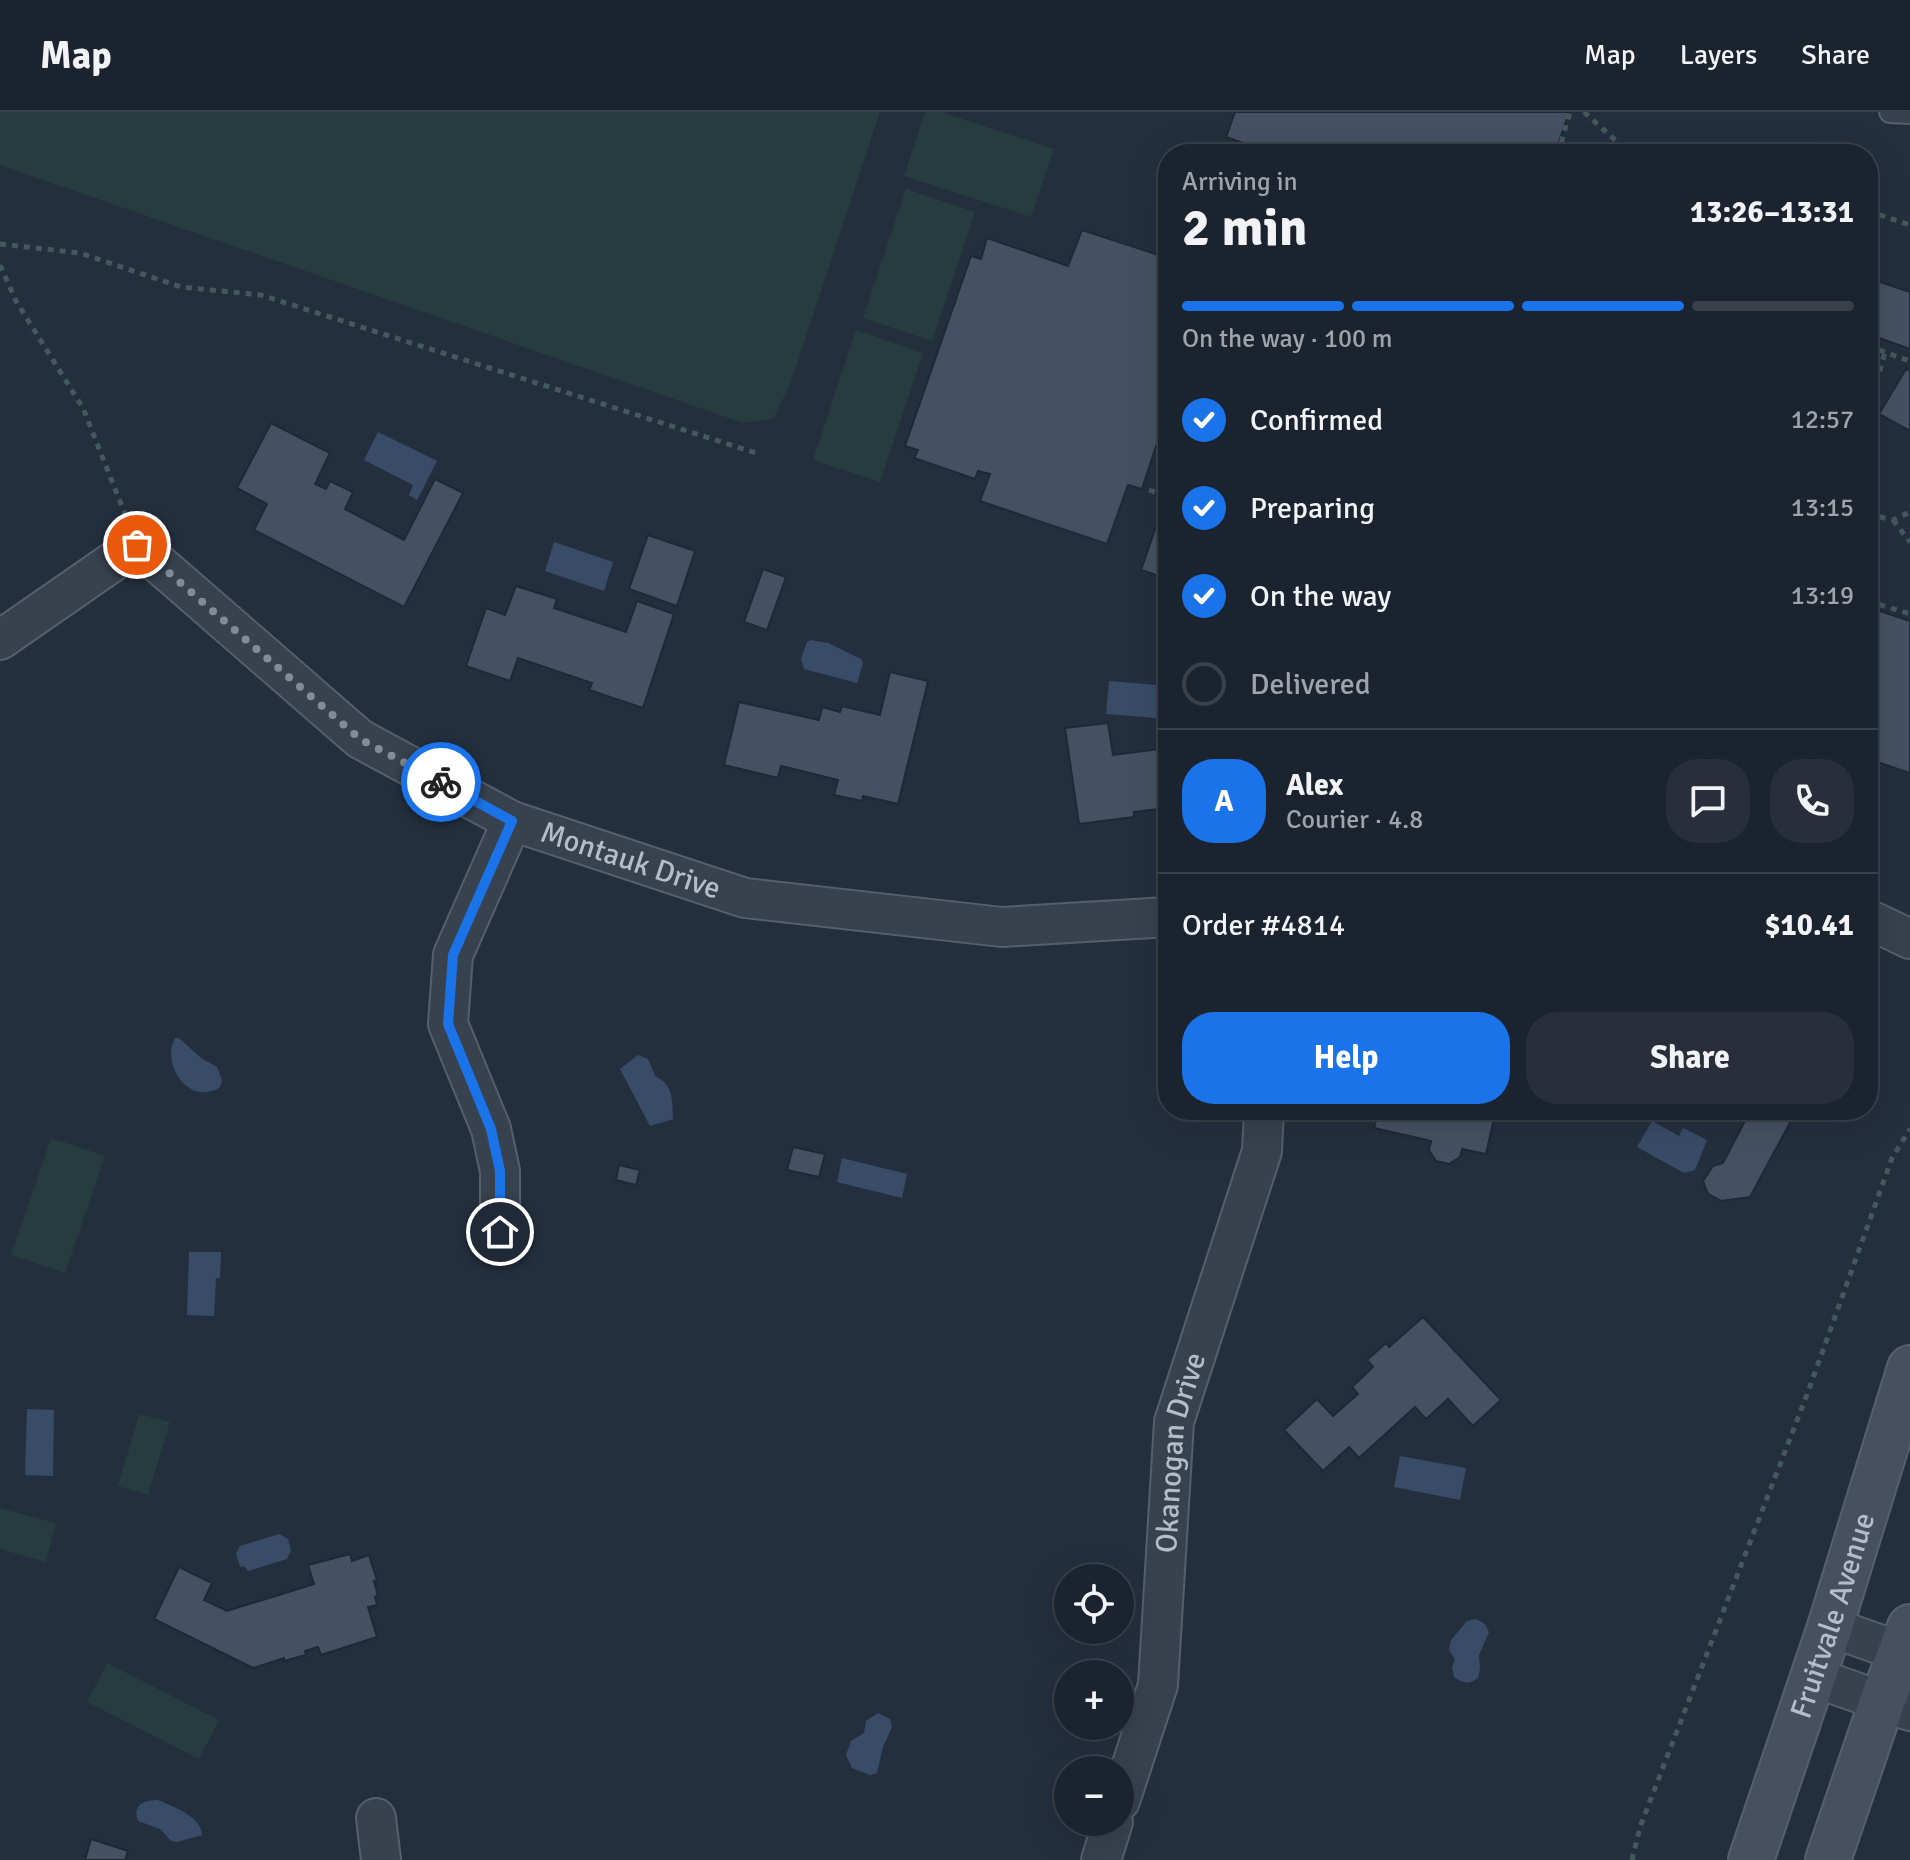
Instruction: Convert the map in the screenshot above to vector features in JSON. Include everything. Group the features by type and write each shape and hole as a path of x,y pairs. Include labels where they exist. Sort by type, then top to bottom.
{"main road":[{"name":"Fruitvale Avenue","path":"1751,1860 1830,1627 1910,1368"},
{"path":"1828,1860 1896,1706 1907,1645"}],"street":[{"path":"0,640 137,545"},
{"name":"Montauk Drive","path":"137,545 360,739 512,821 745,898 1002,927 1158,918"},
{"path":"500,1232 500,1171 491,1129 448,1024 453,955 512,821"},
{"path":"1878,924 1910,939"},
{"name":"Okanogan Drive","path":"1134,1758 1158,1685 1174,1422 1262,1151 1264,1120"},
{"path":"1830,1627 1907,1645"},
{"path":"1813,1677 1896,1706"},
{"path":"376,1818 381,1860"},
{"path":"1101,1860 1109,1836"}],"lane":[{"path":"1890,112 1910,113"}],"path":[{"path":"1561,144 1570,112"},
{"path":"1584,112 1620,144"},
{"path":"1878,214 1910,225"},
{"path":"0,244 80,253 181,287 261,295 756,453"},
{"path":"0,265 16,301 83,408 137,545"},
{"path":"1878,350 1910,361"},
{"path":"1878,377 1885,352"},
{"path":"1149,490 1158,493"},
{"path":"1878,516 1893,520 1910,512"},
{"path":"1893,520 1910,542"},
{"path":"1878,604 1910,614"},
{"path":"1632,1860 1640,1827 1808,1392 1892,1158 1910,1129"}],"green space":[{"path":"0,112 880,112 791,382 774,418 743,423 0,165"},
{"path":"925,112 941,112 1054,149 1031,217 904,176"},
{"path":"906,189 975,212 932,341 863,318"},
{"path":"856,330 923,353 880,482 813,460"},
{"path":"51,1138 105,1156 65,1273 11,1255"},
{"path":"139,1414 170,1422 148,1495 118,1486"},
{"path":"0,1508 56,1523 46,1562 0,1549"},
{"path":"107,1663 219,1720 199,1759 87,1702"}],"water":[{"path":"378,432 437,461 417,500 409,495 413,485 364,460"},
{"path":"554,542 613,562 604,591 545,571"},
{"path":"810,640 828,643 861,659 863,663 857,683 804,669 801,659"},
{"path":"1109,681 1158,685 1158,718 1106,714"},
{"path":"175,1038 217,1067 222,1080 220,1087 199,1092 181,1080 172,1060 171,1049"},
{"path":"638,1055 648,1059 655,1076 669,1089 673,1119 650,1126 620,1069"},
{"path":"1652,1121 1679,1136 1683,1128 1707,1140 1695,1170 1684,1173 1637,1147"},
{"path":"842,1158 907,1174 902,1198 837,1182"},
{"path":"189,1252 221,1252 214,1316 187,1315"},
{"path":"27,1409 54,1410 53,1476 25,1475"},
{"path":"1400,1456 1466,1468 1460,1500 1394,1487"},
{"path":"279,1534 288,1539 291,1550 287,1559 248,1571 244,1566 240,1567 236,1554 240,1546"},
{"path":"1476,1619 1485,1624 1489,1632 1479,1655 1478,1678 1471,1682 1460,1681 1454,1677 1452,1667 1455,1659 1449,1650 1451,1640 1467,1621"},
{"path":"878,1713 890,1719 892,1727 877,1773 870,1775 852,1768 846,1755 851,1741 864,1733 866,1721"},
{"path":"158,1800 192,1817 202,1835 171,1841 160,1829 138,1821 140,1804"}],"building":[{"path":"1235,112 1569,112 1558,144 1246,144 1226,137"},
{"path":"1082,230 1158,255 1158,440 1142,489 1128,485 1107,544 980,501 990,474 978,471 975,479 914,458 918,450 905,446 971,256 981,259 987,238 1068,266"},
{"path":"1878,281 1910,292 1910,349 1878,338"},
{"path":"1906,369 1910,371 1910,431 1879,414"},
{"path":"271,423 330,453 315,484 326,489 330,481 353,492 345,509 404,540 435,479 463,493 404,607 254,530 267,504 237,488"},
{"path":"1158,520 1158,576 1141,570"},
{"path":"648,535 695,551 677,606 629,589"},
{"path":"763,569 786,577 767,630 744,622"},
{"path":"516,586 557,599 554,608 626,632 637,601 674,614 643,708 589,690 592,683 518,658 510,681 466,666 486,608 505,615"},
{"path":"1878,610 1910,621 1910,773 1878,762"},
{"path":"890,672 928,681 898,804 863,796 862,801 834,795 838,780 781,766 778,778 724,765 739,702 819,720 822,707 840,712 842,706 880,715"},
{"path":"1108,723 1113,755 1158,749 1158,809 1134,812 1134,817 1079,824 1065,728"},
{"path":"1376,1120 1494,1120 1486,1154 1462,1149 1460,1157 1449,1164 1436,1161 1429,1150 1431,1141 1374,1128"},
{"path":"1792,1120 1750,1197 1721,1201 1708,1194 1703,1181 1713,1166 1723,1163 1745,1121"},
{"path":"793,1147 825,1154 819,1177 787,1170"},
{"path":"619,1165 640,1170 636,1185 616,1180"},
{"path":"1423,1317 1501,1400 1473,1426 1448,1399 1426,1419 1415,1407 1359,1458 1349,1447 1323,1471 1284,1430 1317,1399 1333,1416 1358,1394 1352,1387 1373,1367 1367,1360 1386,1343 1389,1347"},
{"path":"350,1554 352,1561 369,1555 377,1580 374,1581 378,1596 375,1597 377,1605 368,1607 377,1637 321,1655 318,1647 305,1651 306,1655 253,1668 154,1619 179,1567 212,1583 204,1600 227,1611 314,1584 308,1565"},
{"path":"91,1839 128,1851 125,1860 85,1860"}],"way so far":[{"path":"137,545 360,739 441,782"}],"route":[{"path":"441,782 512,821 453,955 448,1024 491,1129 500,1171 500,1232"}]}
